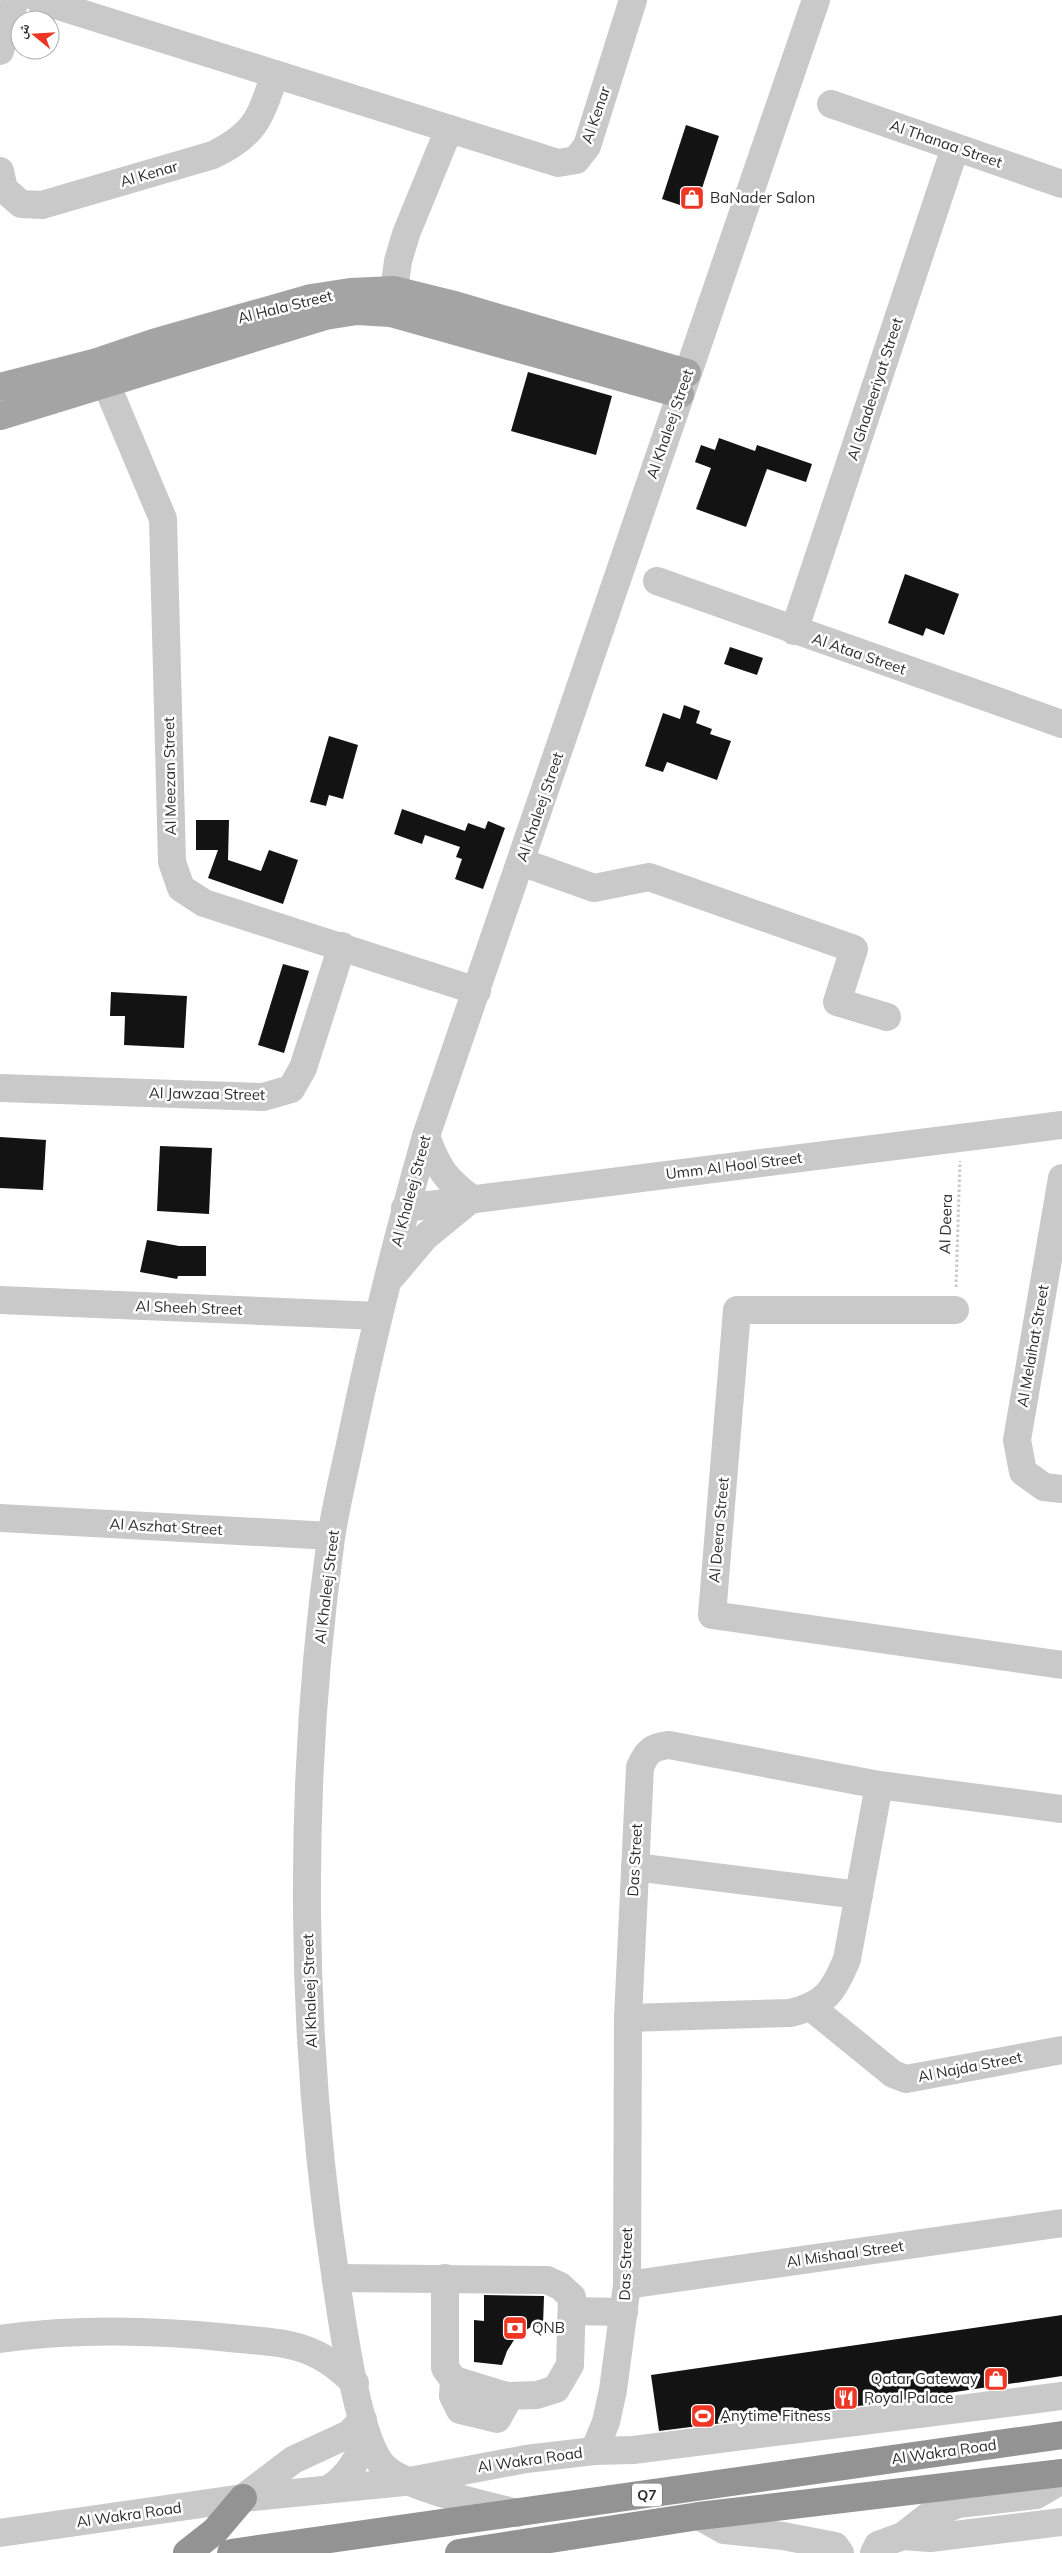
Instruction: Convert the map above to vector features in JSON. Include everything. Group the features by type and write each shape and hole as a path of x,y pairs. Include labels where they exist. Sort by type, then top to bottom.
{"highway":[{"name":"Al Wakra Road","path":"231,2553 1062,2435"},
{"name":"Q7","path":"459,2553 699,2516 1062,2473"},
{"path":"187,2553 215,2531 243,2498"}],"main road":[{"name":"Al Hala Street","path":"0,416 102,372 153,343 311,298 350,292 392,302 684,384"},
{"name":"Al Hala Street","path":"0,387 102,372"}],"street":[{"path":"0,51 15,0"},
{"name":"Al Kenar","path":"39,0 558,163 576,160 587,146 633,0"},
{"name":"Al Khaleej Street","path":"518,2513 404,2482 394,2476 380,2462 364,2427 355,2383 328,2225 311,2039 306,1882 311,1729 331,1536 378,1316 405,1208 426,1136 816,0"},
{"name":"Al Kenar","path":"0,171 4,188 21,204 42,205 213,156 236,144 253,128 263,109 275,74"},
{"name":"Al Thanaa Street","path":"831,104 1062,184"},
{"path":"392,302 398,261 406,234 449,128"},
{"name":"Al Ghadeeriyat Street","path":"794,631 955,148"},
{"name":"Al Meezan Street","path":"102,372 163,519 172,862 181,888 204,904 342,946 477,991"},
{"name":"Al Ataa Street","path":"657,581 794,631 1062,724"},
{"path":"521,862 594,888 649,877 854,949 837,1002 888,1017"},
{"name":"Al Jawzaa Street","path":"0,1088 264,1097 291,1089 303,1068 342,946"},
{"name":"Umm Al Hool Street","path":"405,1208 1062,1125"},
{"path":"387,1282 425,1237 472,1199 452,1184 441,1172 426,1136"},
{"name":"Al Melaihat Street","path":"1062,1178 1017,1440 1023,1472 1044,1487 1062,1489"},
{"name":"Al Sheeh Street","path":"0,1300 378,1316"},
{"name":"Al Deera Street","path":"955,1310 737,1310 712,1615 1062,1665"},
{"name":"Al Aszhat Street","path":"0,1518 331,1536"},
{"name":"Das Street","path":"594,2451 606,2422 613,2390 627,2285 628,2018 640,1767 645,1755 654,1747 669,1746 879,1785 1062,1809"},
{"path":"628,2018 773,2014 812,2008 825,1997 839,1978 847,1958 879,1785"},
{"path":"635,1867 859,1895"},
{"name":"Al Najda Street","path":"812,2008 892,2074 906,2079 1062,2050"},
{"name":"Al Mishaal Street","path":"627,2285 1062,2223"},
{"path":"336,2278 445,2278 547,2280 560,2286 572,2297 570,2365 556,2389 537,2395 506,2396 454,2380 445,2368 445,2278"},
{"path":"572,2311 624,2312"},
{"path":"0,2339 59,2332 127,2330 284,2344 321,2356 355,2383"},
{"name":"Das Street","path":"613,2390 620,2435 628,2447 633,2450"},
{"name":"Al Wakra Road","path":"0,2533 243,2498 404,2482 526,2458 594,2451 633,2450 1062,2396"},
{"path":"329,2489 342,2480 353,2467 364,2427"},
{"path":"243,2498 293,2460 364,2427"},
{"path":"885,2544 927,2518 958,2504 1036,2495 1062,2480"},
{"path":"699,2516 724,2530 783,2536 838,2550 1062,2522"}],"path":[{"name":"Al Deera","path":"955,1310 960,1138"}],"building":[{"path":"686,125 719,136 695,210 662,199"},
{"path":"528,372 612,396 596,455 511,431"},
{"path":"719,438 755,451 757,445 812,464 806,482 767,469 746,527 696,509 711,468 695,462 701,445 715,450"},
{"path":"905,574 959,594 944,635 926,628 923,636 888,623"},
{"path":"730,647 763,658 757,675 724,664"},
{"path":"684,705 700,711 696,723 712,729 710,734 731,741 717,780 667,762 663,772 645,766 663,713 680,719"},
{"path":"329,736 358,745 343,799 329,795 326,806 310,802"},
{"path":"402,809 465,831 468,823 485,829 488,821 505,828 483,889 455,879 462,859 456,857 460,847 425,835 422,844 394,834"},
{"path":"196,820 229,820 228,860 261,871 269,850 298,860 283,904 208,878 218,850 196,850"},
{"path":"283,964 309,971 284,1053 258,1045"},
{"path":"111,992 187,996 184,1048 124,1045 125,1016 110,1016"},
{"path":"0,1137 46,1140 43,1190 0,1188"},
{"path":"160,1146 212,1148 209,1214 157,1211"},
{"path":"147,1240 179,1246 206,1246 206,1276 178,1276 177,1279 140,1272"},
{"path":"484,2295 544,2296 543,2326 531,2327 517,2335 507,2351 502,2365 474,2362 474,2320 484,2321"},
{"path":"1062,2315 1062,2376 882,2403 659,2431 651,2375"}],"place":[{"name":"BaNader Salon","path":"692,198"},
{"name":"QNB","path":"515,2328"},
{"name":"Qatar Gateway","path":"996,2379"},
{"name":"Royal Palace","path":"846,2398"},
{"name":"Anytime Fitness","path":"703,2416"}]}
